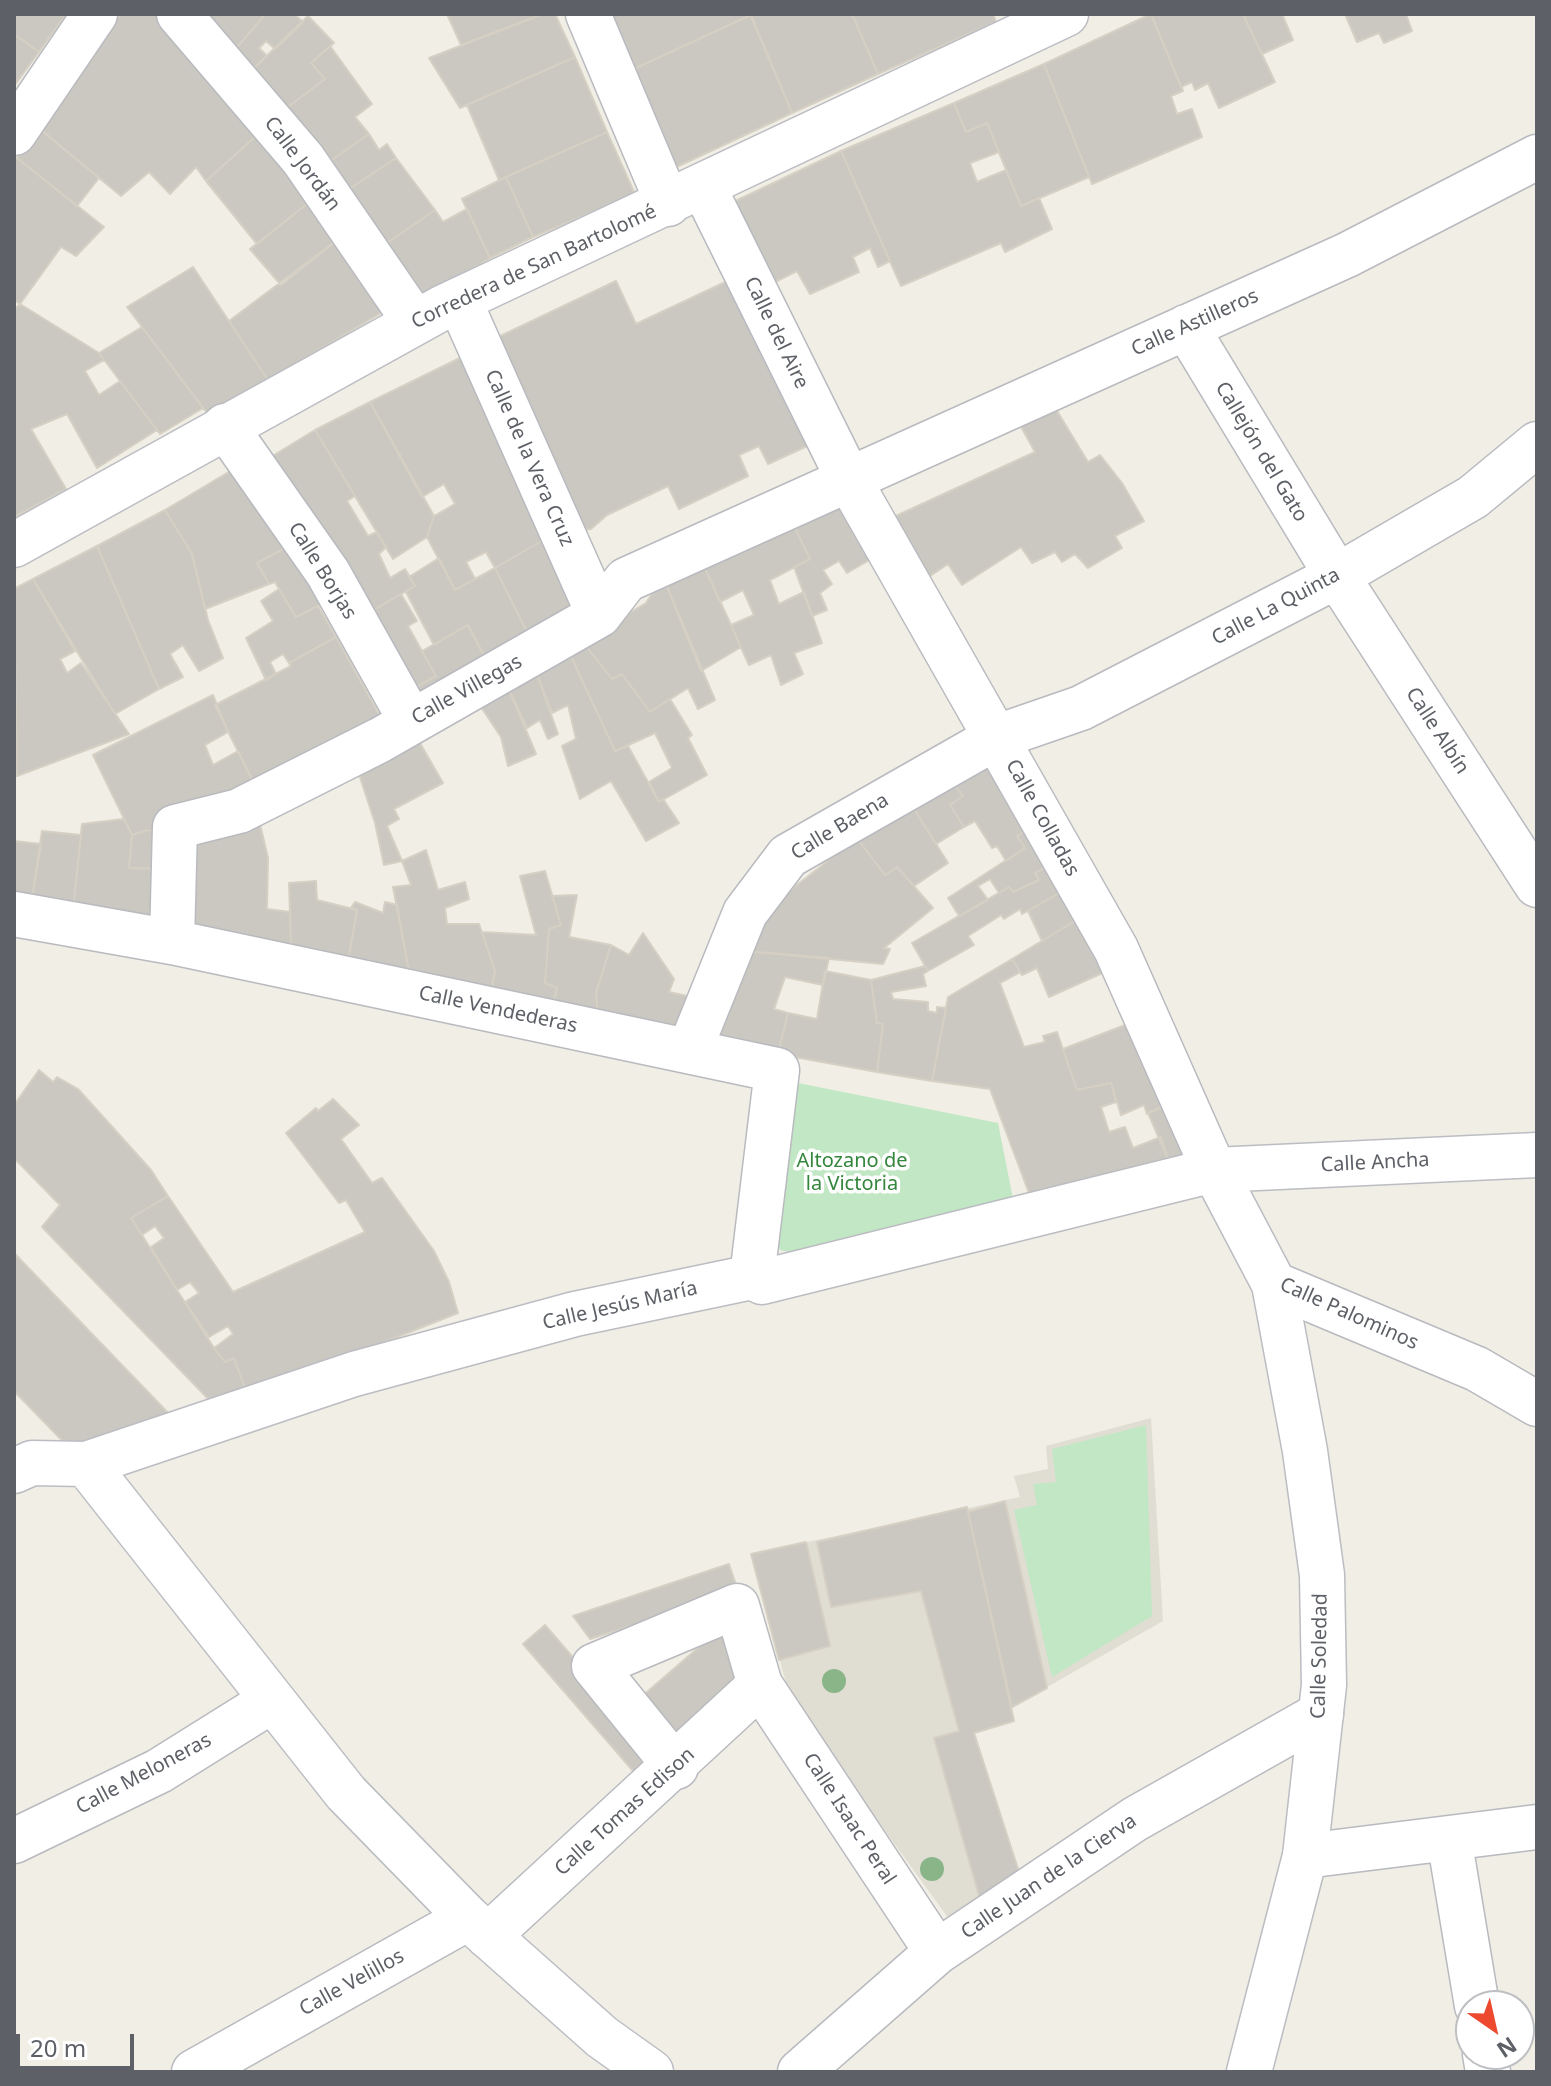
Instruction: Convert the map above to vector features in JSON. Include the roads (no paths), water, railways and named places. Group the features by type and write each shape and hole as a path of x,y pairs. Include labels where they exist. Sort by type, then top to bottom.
{"street":[{"path":"14,133 95,14"},
{"name":"Calle Jordán","path":"179,14 303,159 415,322"},
{"name":"Calle del Aire","path":"588,14 686,196 848,478"},
{"name":"Corredera de San Bartolomé","path":"14,545 415,322 1066,14"},
{"name":"Calle Astilleros","path":"848,478 1347,255 1537,157"},
{"name":"Calle de la Vera Cruz","path":"459,300 599,615"},
{"name":"Callejón del Gato","path":"1186,327 1337,576"},
{"name":"Calle Borjas","path":"225,426 328,573 411,721"},
{"name":"Calle La Quinta","path":"997,737 1081,708 1337,576 1473,497 1537,444"},
{"name":"Calle Villegas","path":"172,942 175,827 239,811 411,721 599,615 626,580 848,478"},
{"name":"Calle Colladas","path":"848,478 1116,949 1214,1170"},
{"name":"Calle Albín","path":"1337,576 1537,885"},
{"name":"Calle Baena","path":"690,1049 745,913 788,856 997,737"},
{"name":"Calle Vendederas","path":"14,914 172,942 690,1049 777,1070 752,1277"},
{"name":"Calle Ancha","path":"1214,1170 1537,1155"},
{"name":"Calle Jesús María","path":"20,1458 86,1464 369,1370 575,1314 752,1277 762,1282 1214,1170"},
{"name":"Calle Palominos","path":"1214,1170 1274,1284 1477,1369 1537,1404"},
{"name":"Calle Soledad","path":"1249,2072 1305,1856 1324,1685 1322,1575 1305,1451 1274,1284"},
{"path":"86,1464 346,1793 478,1927 602,2037 651,2072"},
{"name":"Calle Isaac Peral","path":"676,1767 594,1666 737,1606 760,1685 937,1952"},
{"name":"Calle Tomas Edison","path":"478,1927 676,1767 760,1685"},
{"name":"Calle Meloneras","path":"14,1841 159,1771 271,1701"},
{"name":"Calle Juan de la Cierva","path":"800,2072 937,1952 1135,1819 1321,1714"},
{"path":"1305,1856 1537,1827"},
{"path":"1449,1838 1474,1990"},
{"name":"Calle Velillos","path":"194,2072 478,1927"}],"park label":[{"name":"Altozano de la Victoria","path":"852,1172"}]}
